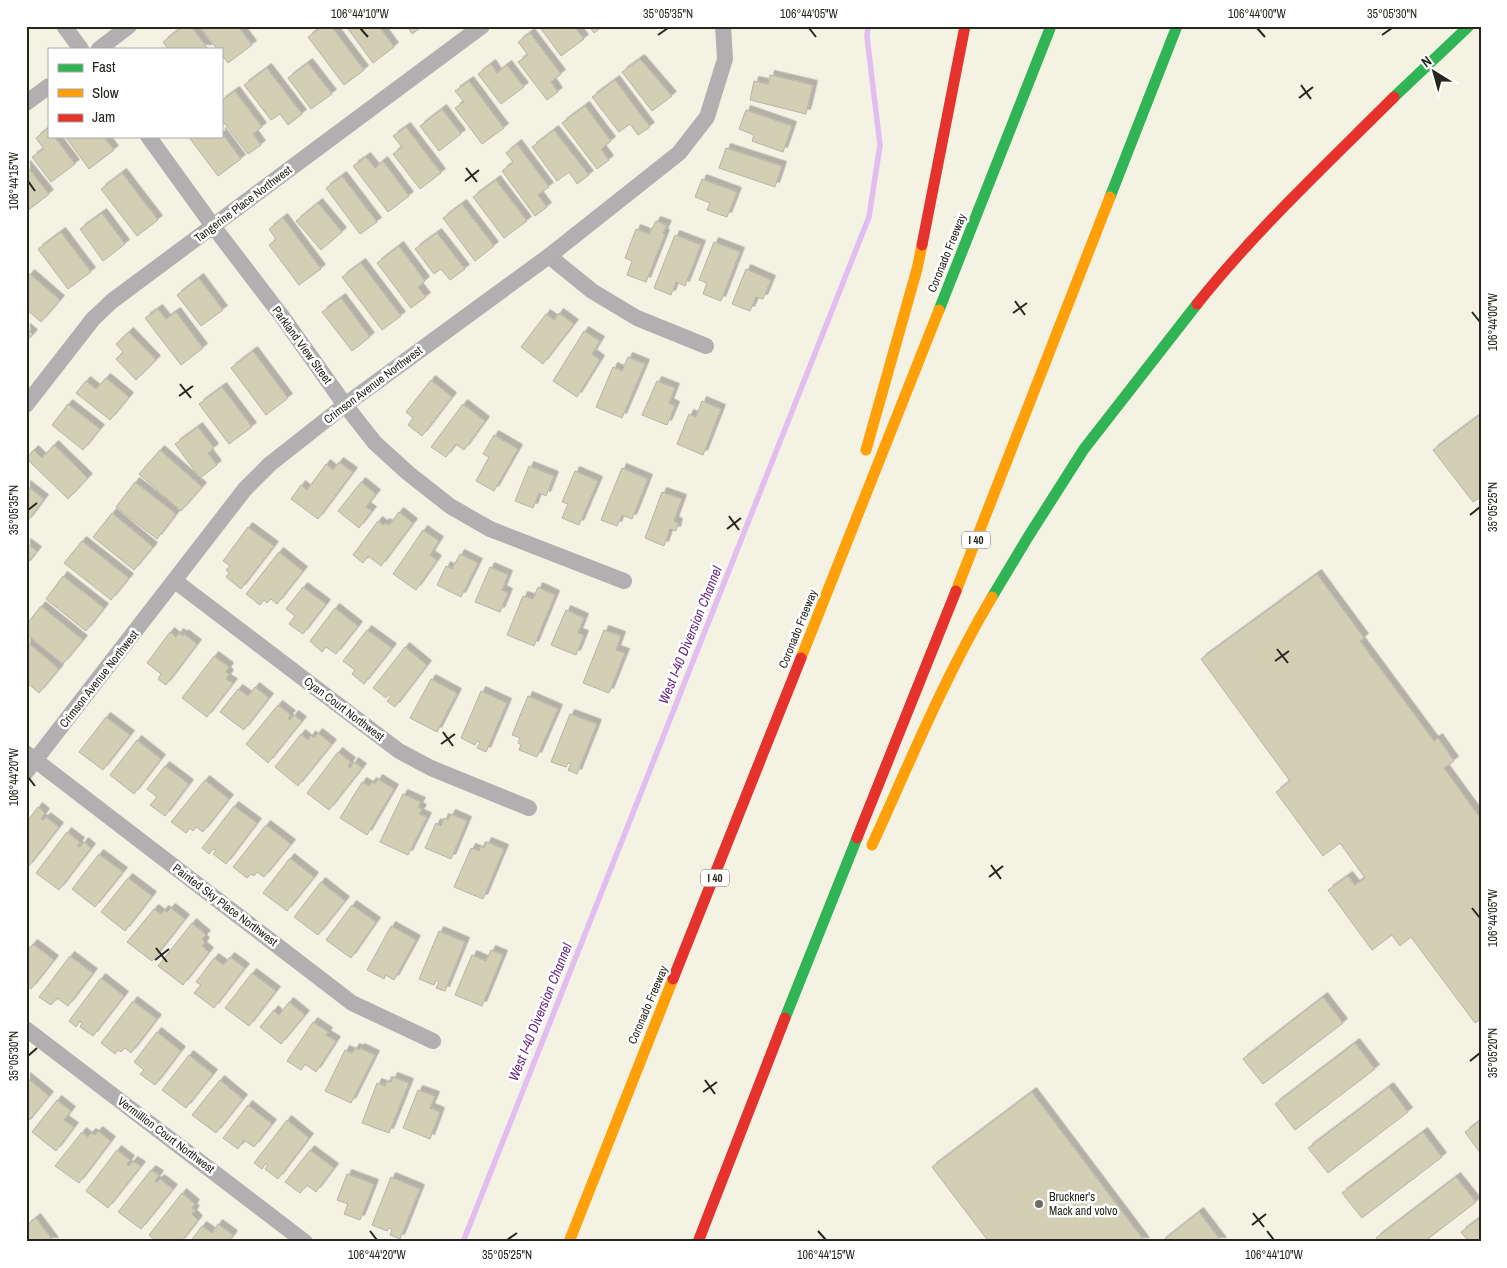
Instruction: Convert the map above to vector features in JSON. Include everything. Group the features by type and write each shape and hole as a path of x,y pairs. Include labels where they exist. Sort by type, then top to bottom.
{"highway":[{"path":"862,464 917,269 965,26"},
{"name":"Coronado Freeway","path":"569,1242 1051,26"},
{"name":"I 40","path":"698,1242 1177,26"},
{"path":"867,857 933,712 974,628 1028,537 1084,449 1219,277 1306,185 1397,94 1469,26"},
{"path":"812,631 851,501"},
{"path":"771,1053 841,910"}],"street":[{"path":"64,26 80,48"},
{"path":"100,48 129,26"},
{"name":"Tangerine Place Northwest","path":"26,405 93,319 105,307 482,26"},
{"name":"Crimson Avenue Northwest","path":"29,762 175,581 245,489 270,464 345,405 549,256 679,154 707,117 725,59 723,26"},
{"path":"26,103 48,87"},
{"name":"Parkland View Street","path":"149,138 281,315 345,405 375,443 408,473 450,506 490,529 624,580"},
{"path":"549,256 592,291 637,318 706,346"},
{"name":"Cyan Court Northwest","path":"175,581 399,751 431,768 529,808"},
{"name":"Painted Sky Place Northwest","path":"29,762 352,1002 433,1041"},
{"name":"Vermillion Court Northwest","path":"26,1029 305,1242"}],"building":[{"path":"183,26 191,26 207,48 167,48 163,42"},
{"path":"200,26 238,26 252,45 228,63 222,55 222,48 216,48"},
{"path":"323,26 331,26 364,70 344,85 308,37"},
{"path":"346,26 379,26 394,47 373,63"},
{"path":"407,26 423,26 412,34"},
{"path":"539,26 574,26 584,39 561,56"},
{"path":"589,26 603,26 594,33"},
{"path":"530,33 561,74 551,82 558,92 547,100 518,62 528,55 518,42"},
{"path":"640,59 672,96 652,111 622,72"},
{"path":"308,63 332,94 311,109 288,78"},
{"path":"491,64 497,73 507,65 524,87 501,104 478,74"},
{"path":"267,68 302,114 288,125 280,114 271,120 244,85"},
{"path":"770,75 813,85 806,114 750,100 754,81 768,84"},
{"path":"615,80 650,127 638,135 630,124 619,132 592,97"},
{"path":"469,81 504,128 482,144 455,108 464,102 455,91"},
{"path":"235,91 262,127 253,134 261,145 248,154 222,120 222,100"},
{"path":"585,106 611,141 601,149 609,160 597,169 562,123"},
{"path":"442,109 461,134 439,151 420,126"},
{"path":"746,110 792,126 783,152 752,141 754,135 739,129"},
{"path":"406,127 441,173 420,189 393,154 402,147 393,136"},
{"path":"48,128 48,138 56,138 75,164 51,182 32,157 44,149 36,138"},
{"path":"554,130 589,175 577,184 569,172 557,181 532,147"},
{"path":"222,133 241,159 218,176 190,138 222,138"},
{"path":"66,138 105,138 114,150 89,169"},
{"path":"517,144 549,187 538,195 547,207 535,216 502,171 513,162 506,153"},
{"path":"726,148 782,166 775,187 719,168"},
{"path":"366,157 375,168 383,161 409,196 388,212 353,166"},
{"path":"26,165 49,194 26,212"},
{"path":"122,173 158,220 137,236 101,189"},
{"path":"342,176 377,222 360,234 326,188"},
{"path":"702,179 737,192 727,217 707,210 710,203 695,197"},
{"path":"496,180 527,221 504,238 473,197"},
{"path":"318,203 342,232 321,250 296,221"},
{"path":"462,204 494,246 475,261 443,218"},
{"path":"102,213 125,244 103,261 80,229"},
{"path":"283,218 321,269 299,285 269,245 276,239 269,229"},
{"path":"656,221 667,225 646,282 627,275 632,261 625,258 636,229 649,234"},
{"path":"61,232 91,272 68,289 38,249"},
{"path":"437,233 465,269 450,280 441,269 434,274 415,249"},
{"path":"675,235 701,245 685,286 676,282 671,295 654,288"},
{"path":"714,242 740,252 721,301 703,294 707,283 699,280"},
{"path":"399,246 425,281 418,287 426,297 411,308 377,263"},
{"path":"361,263 401,316 382,330 342,277"},
{"path":"746,269 771,280 763,299 756,297 750,311 732,304"},
{"path":"30,274 60,300 41,322 26,309 26,279"},
{"path":"199,278 223,310 201,326 177,295"},
{"path":"341,298 370,337 352,351 322,312"},
{"path":"158,309 166,319 176,312 203,348 181,365 145,318"},
{"path":"559,313 574,324 543,364 521,347 546,314 554,320"},
{"path":"26,328 33,334 26,342"},
{"path":"584,331 600,341 592,354 600,360 577,397 553,381"},
{"path":"129,332 156,360 136,380 116,359 123,352 116,344"},
{"path":"253,351 288,398 266,415 231,368"},
{"path":"628,357 645,364 622,418 596,407 613,367 622,371"},
{"path":"106,378 129,397 110,420 76,393 86,381 96,389"},
{"path":"431,380 452,397 422,436 408,425 413,418 406,412"},
{"path":"657,381 675,388 669,403 675,406 667,425 642,415"},
{"path":"222,387 252,427 229,444 199,404"},
{"path":"702,401 721,409 703,455 677,444 689,414 696,417"},
{"path":"68,404 100,429 83,450 52,425"},
{"path":"463,404 485,421 464,450 456,444 446,457 431,447"},
{"path":"1481,414 1481,497 1473,502 1433,450"},
{"path":"198,427 214,448 208,453 217,465 200,478 175,444"},
{"path":"494,435 518,449 494,491 476,481 489,457 483,454"},
{"path":"54,445 88,478 68,499 26,458 34,450 42,458"},
{"path":"160,450 202,487 181,511 139,474"},
{"path":"339,462 353,472 318,519 291,499 301,485 307,490 326,464 333,470"},
{"path":"529,466 554,476 546,496 539,493 533,508 515,501"},
{"path":"622,468 648,479 632,519 622,515 617,526 601,520"},
{"path":"575,471 598,481 579,525 562,518 568,504 562,502"},
{"path":"135,482 176,514 157,539 116,507"},
{"path":"361,482 376,494 366,507 372,511 359,528 338,511"},
{"path":"26,485 44,499 27,522 26,521"},
{"path":"662,492 682,499 674,521 678,523 676,531 670,529 664,546 645,538"},
{"path":"399,512 413,523 381,566 368,556 363,563 353,555 378,521 383,525 385,523 389,525"},
{"path":"112,513 153,547 134,570 93,537"},
{"path":"248,527 274,546 241,589 226,577 229,573 226,570 230,566 223,561"},
{"path":"423,530 439,541 430,555 437,560 416,590 393,574"},
{"path":"82,541 129,578 111,600 64,563"},
{"path":"26,543 37,551 26,565"},
{"path":"279,552 303,571 277,604 271,599 267,603 264,600 260,605 246,594"},
{"path":"460,554 478,563 461,597 437,585 446,566 452,569"},
{"path":"490,567 508,575 502,590 508,593 500,612 475,602"},
{"path":"1317,574 1364,638 1360,641 1434,741 1438,738 1454,761 1444,768 1481,819 1481,1019 1475,1023 1411,937 1400,946 1392,935 1372,950 1328,890 1348,876 1355,885 1365,878 1340,843 1323,856 1276,792 1290,781 1201,659"},
{"path":"63,576 104,608 86,631 46,599"},
{"path":"303,587 326,604 303,634 289,624 295,616 286,609"},
{"path":"538,587 555,595 534,646 507,635 523,596 533,599"},
{"path":"41,606 83,640 63,664 26,634 26,625"},
{"path":"335,608 358,626 336,654 326,647 322,652 310,641"},
{"path":"566,610 584,618 578,633 584,635 576,655 551,645"},
{"path":"367,630 392,648 364,684 352,674 355,670 343,661"},
{"path":"604,630 621,636 616,650 625,653 609,693 583,683"},
{"path":"170,632 176,637 179,633 183,636 184,634 197,644 166,685 158,679 161,674 147,663"},
{"path":"26,641 59,669 39,693 26,682"},
{"path":"405,647 427,665 395,707 387,701 391,696 389,694 386,698 373,688"},
{"path":"214,656 229,667 226,672 229,674 226,679 233,683 207,717 182,698"},
{"path":"431,679 457,693 437,732 410,718"},
{"path":"255,687 269,698 244,730 220,712 238,689 248,696"},
{"path":"481,691 507,703 486,752 477,748 480,742 477,741 475,745 461,738"},
{"path":"528,696 558,709 537,757 519,750 521,745 518,743 520,738 512,735"},
{"path":"278,705 291,715 288,718 290,720 294,715 302,721 268,763 246,744"},
{"path":"570,714 597,724 577,774 568,770 571,764 568,763 566,767 551,762"},
{"path":"106,717 130,735 103,770 79,752"},
{"path":"318,733 332,744 298,786 275,767 301,734 308,740 311,735 314,738"},
{"path":"137,740 161,759 134,794 110,775"},
{"path":"338,752 351,762 348,766 350,768 354,762 362,768 329,810 307,793"},
{"path":"165,766 189,784 165,816 150,805 157,797 147,789"},
{"path":"378,779 394,789 367,835 340,818 362,782 369,786 372,782 375,784"},
{"path":"205,780 229,799 203,832 196,827 193,831 190,828 186,833 171,822"},
{"path":"403,794 421,802 418,807 422,809 419,814 427,817 408,855 380,842"},
{"path":"234,806 257,823 226,864 213,854 216,850 213,849 209,854 202,848"},
{"path":"38,807 45,813 41,819 44,820 46,817 59,827 28,867 26,866 26,823"},
{"path":"451,814 467,821 451,859 425,848 436,823 441,826 444,818 448,820"},
{"path":"266,825 291,844 264,877 257,872 254,876 251,874 247,878 233,867"},
{"path":"67,832 80,842 77,846 80,847 84,842 91,848 59,890 36,873"},
{"path":"487,842 504,849 483,899 454,887 471,848 479,851 481,846 484,848"},
{"path":"99,854 123,872 95,907 72,889"},
{"path":"290,858 314,877 287,911 263,893"},
{"path":"128,878 152,896 125,931 101,912"},
{"path":"321,882 345,901 318,935 294,917"},
{"path":"352,905 376,922 351,958 326,940"},
{"path":"171,908 185,919 152,961 127,942 154,909 161,914 164,910 167,912"},
{"path":"192,923 206,935 202,939 205,942 202,946 209,952 183,985 158,966"},
{"path":"391,926 416,940 394,980 386,975 384,979 367,970"},
{"path":"439,931 465,942 445,991 436,988 439,982 436,980 434,985 419,979"},
{"path":"33,944 54,960 31,989 26,985 26,952"},
{"path":"491,950 503,955 482,1006 455,995 472,955 486,961"},
{"path":"70,956 93,973 68,1006 57,998 51,1005 39,997"},
{"path":"230,957 245,968 214,1008 194,993 201,985 196,982 214,958 224,965"},
{"path":"252,973 276,991 249,1026 225,1008"},
{"path":"101,978 124,996 93,1036 80,1027 82,1023 80,1021 76,1027 69,1021"},
{"path":"1323,997 1343,1023 1263,1084 1243,1059"},
{"path":"133,1001 157,1019 131,1053 125,1048 121,1052 118,1050 115,1054 101,1043"},
{"path":"289,1002 305,1015 281,1044 260,1027 274,1010 279,1015"},
{"path":"313,1022 328,1032 326,1035 336,1041 316,1072 305,1064 301,1070 287,1061"},
{"path":"157,1032 181,1051 155,1085 140,1074 144,1070 134,1062"},
{"path":"1355,1043 1375,1069 1295,1130 1275,1104"},
{"path":"355,1048 359,1050 360,1048 375,1055 351,1103 325,1091 345,1050 352,1053"},
{"path":"189,1055 213,1074 186,1108 162,1090"},
{"path":"26,1077 49,1096 26,1124"},
{"path":"393,1077 409,1083 389,1133 362,1123 377,1083 385,1086 387,1081 391,1082"},
{"path":"220,1080 243,1099 216,1133 192,1115"},
{"path":"1389,1087 1408,1112 1328,1173 1308,1148"},
{"path":"418,1090 435,1096 430,1108 440,1112 430,1139 403,1128"},
{"name":"Bruckner's Mack and volvo","path":"1032,1092 1145,1242 989,1242 932,1167"},
{"path":"57,1100 71,1111 64,1120 74,1127 56,1151 32,1132"},
{"path":"248,1105 272,1124 254,1147 244,1140 238,1149 223,1138"},
{"path":"287,1120 309,1138 278,1179 265,1169 268,1165 266,1163 262,1169 254,1163"},
{"path":"1481,1120 1481,1154 1465,1132"},
{"path":"98,1131 111,1141 79,1183 55,1166 82,1132 88,1137 91,1133 95,1135"},
{"path":"1423,1132 1442,1157 1362,1218 1342,1193"},
{"path":"117,1150 130,1160 127,1164 129,1166 133,1161 141,1166 108,1208 86,1191"},
{"path":"310,1150 334,1168 316,1192 307,1185 300,1193 285,1182"},
{"path":"151,1170 159,1175 155,1181 157,1182 160,1179 173,1189 141,1229 118,1212"},
{"path":"347,1174 374,1184 360,1220 344,1214 348,1204 337,1200"},
{"path":"391,1177 420,1189 400,1239 390,1235 392,1229 389,1228 387,1231 372,1225"},
{"path":"1456,1177 1476,1202 1424,1242 1379,1242 1376,1238"},
{"path":"182,1193 195,1204 192,1208 195,1210 192,1214 198,1220 181,1242 157,1242 149,1235"},
{"path":"1199,1212 1222,1242 1161,1242"},
{"path":"1481,1217 1481,1242 1469,1242 1461,1232"},
{"path":"36,1218 54,1242 26,1242 26,1226"},
{"path":"218,1224 233,1235 228,1242 190,1242 202,1226 212,1233"}],"waterway":[{"name":"West I-40 Diversion Channel","path":"463,1242 869,217 880,145 867,37 868,26"}],"traffic: fast":[{"path":"939,310 1051,26"},
{"path":"1110,197 1177,26"},
{"path":"1394,97 1469,26"},
{"path":"992,597 1084,449 1197,304"},
{"path":"785,1018 857,838"}],"traffic: slow":[{"path":"956,591 1110,197"},
{"path":"866,450 917,269 922,245"},
{"path":"801,658 939,310"},
{"path":"872,845 943,688 992,597"},
{"path":"569,1242 673,979"}],"traffic: jam":[{"path":"922,245 965,26"},
{"path":"1197,304 1243,250 1394,97"},
{"path":"857,838 956,591"},
{"path":"673,979 801,658"},
{"path":"698,1242 785,1018"}],"place":[{"name":"Bruckner's Mack and volvo","path":"1039,1204"}]}
